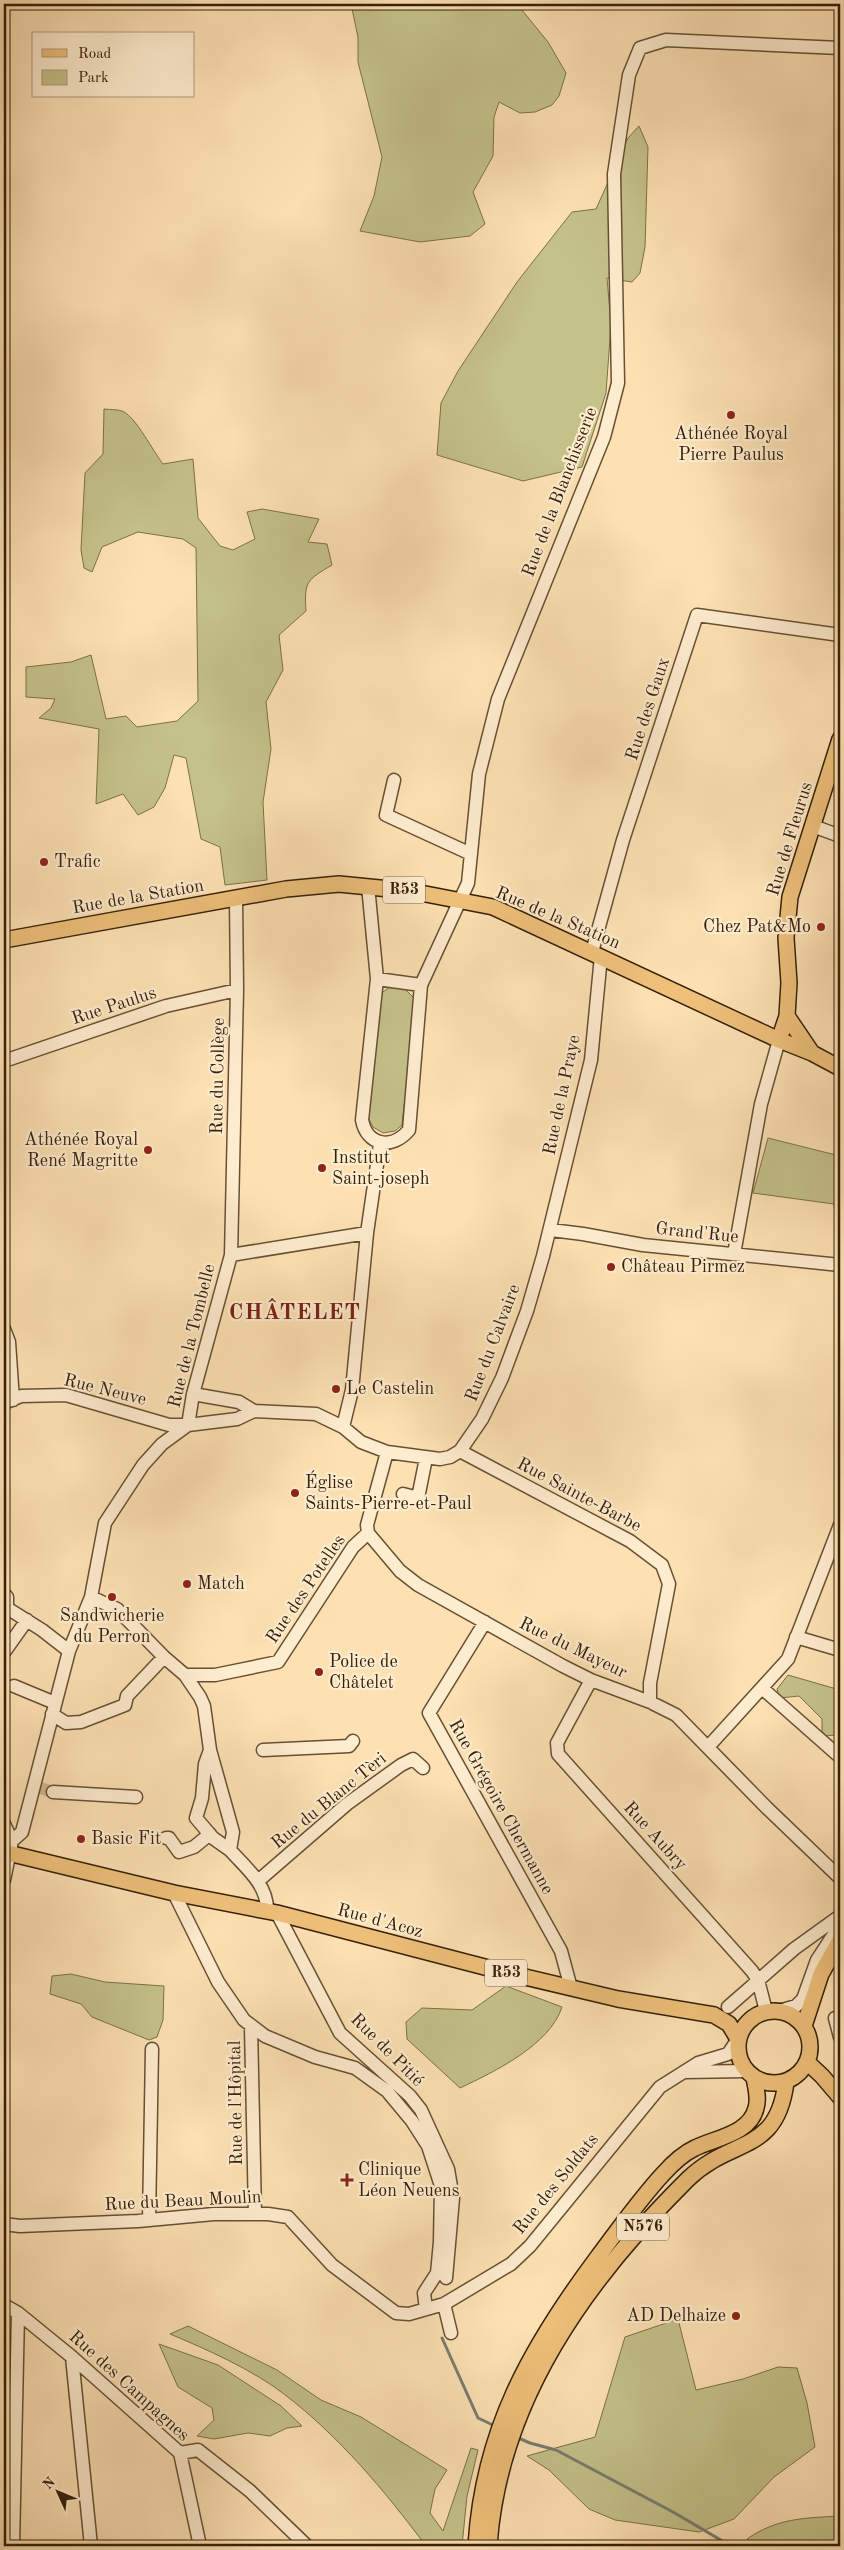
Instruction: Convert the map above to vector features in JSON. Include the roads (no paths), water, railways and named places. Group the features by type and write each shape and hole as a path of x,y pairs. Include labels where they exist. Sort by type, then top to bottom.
{"main road":[{"name":"Rue de Fleurus","path":"778,1043 787,1016 789,983 786,938 790,897 840,739"},
{"name":"Rue de la Station","path":"4,940 286,889 340,884 410,891 493,907 596,954 778,1043 812,1053 840,1068"},
{"path":"787,1016 812,1053"},
{"name":"Rue d'Acoz","path":"8,1849 174,1893 272,1912 571,1988 618,1999 714,2015 729,2024 738,2039"},
{"path":"804,2026 821,1974 840,1940"},
{"path":"772,2011 790,2014 804,2026 809,2037 810,2050 807,2062 798,2074 786,2082 764,2083 750,2075 740,2062 737,2051 738,2039 748,2021 772,2011"},
{"path":"807,2062 822,2076 840,2098"},
{"name":"N576","path":"476,2546 481,2498 517,2400 527,2363 553,2320 662,2175 693,2148 733,2132 752,2119 758,2099 750,2075"},
{"name":"N576","path":"517,2400 542,2366 565,2327 619,2255 700,2169 724,2154 752,2142 766,2133 779,2113 786,2082"},
{"name":"N576","path":"489,2546 499,2451"}],"street":[{"name":"Rue de la Blanchisserie","path":"421,985 468,883 478,774 498,698 604,437 618,383 614,174 629,74 640,48 666,40 840,48"},
{"name":"Rue des Gaux","path":"596,954 623,840 697,615 840,635"},
{"path":"394,780 386,815 470,854"},
{"path":"813,826 840,836"},
{"path":"368,886 377,979 362,1120 367,1134 380,1144 393,1143 409,1130 421,985 377,979"},
{"name":"Rue du Collège","path":"231,1255 237,990 236,898"},
{"name":"Rue de la Praye","path":"550,1230 591,1060 596,954"},
{"name":"Rue Paulus","path":"4,1061 166,1006 237,990"},
{"path":"734,1254 761,1104 778,1043"},
{"path":"343,1427 352,1390 367,1233 380,1144"},
{"name":"Grand'Rue","path":"550,1230 583,1234 643,1246 840,1266"},
{"name":"Rue du Calvaire","path":"460,1451 482,1419 502,1378 527,1311 550,1230"},
{"path":"231,1255 367,1233"},
{"name":"Rue de la Tombelle","path":"188,1425 193,1394 231,1255"},
{"path":"4,1329 9,1342 9,1401"},
{"path":"193,1394 239,1402 254,1411 316,1414 343,1427 361,1442 387,1452 426,1458 450,1457 460,1451"},
{"name":"Rue Neuve","path":"9,1401 21,1396 66,1395 169,1425 188,1425 237,1419 254,1411"},
{"path":"8,1849 22,1832 69,1651 91,1597 105,1523 143,1465 162,1444 188,1425"},
{"name":"Rue Sainte-Barbe","path":"460,1451 630,1540 662,1566 669,1584 650,1683 650,1702"},
{"path":"368,1533 367,1525 387,1452"},
{"path":"403,1494 418,1498 426,1458"},
{"path":"708,1747 763,1689 788,1659 840,1525"},
{"name":"Rue du Mayeur","path":"368,1533 408,1579 590,1680 650,1702 676,1715 793,1835 840,1878"},
{"name":"Rue des Potelles","path":"186,1675 215,1675 278,1662 353,1548 368,1533"},
{"path":"4,1594 7,1597 6,1610 27,1620 69,1651"},
{"path":"91,1597 117,1609 164,1657 186,1675 204,1706 210,1750 233,1832 230,1850"},
{"path":"5,1651 27,1620"},
{"name":"Rue Grégoire Chermanne","path":"485,1622 429,1713 562,1951 571,1988"},
{"path":"796,1637 840,1650"},
{"path":"14,1686 53,1708 66,1723 81,1722 125,1705 127,1696 164,1657"},
{"name":"Rue Aubry","path":"590,1680 557,1743 558,1754 758,1980 772,2011"},
{"path":"763,1689 840,1757"},
{"path":"263,1750 349,1746 353,1741"},
{"name":"Rue de Pitié","path":"210,1750 205,1764 202,1798 196,1818 210,1834 230,1850 258,1881 272,1912 340,2033 410,2096 421,2110 448,2168 452,2198 442,2275"},
{"name":"Rue du Blanc Tèri","path":"258,1881 347,1804 401,1765 413,1760 423,1768"},
{"path":"53,1792 136,1797"},
{"path":"4,1824 8,1849 4,1880"},
{"path":"166,1838 170,1838 179,1852 194,1847 210,1834"},
{"name":"Rue de l'Hôpital","path":"174,1893 218,1982 244,2020 252,2026 255,2214"},
{"path":"728,2007 815,1932 837,1918 840,1920"},
{"path":"772,2011 796,2006 803,1999 817,1960 840,1925"},
{"path":"835,2018 840,2037"},
{"path":"252,2026 265,2036 315,2057 355,2068 387,2091 412,2121 428,2146 442,2186 442,2275 449,2301 450,2333"},
{"name":"Rue des Soldats","path":"449,2301 511,2264 524,2252 642,2106 664,2083 698,2063 722,2058 728,2054 738,2039"},
{"path":"148,2220 152,2049"},
{"path":"355,2068 365,2054"},
{"path":"682,2072 750,2075"},
{"name":"Rue du Beau Moulin","path":"4,2224 20,2226 148,2220 214,2214 255,2214 288,2217 332,2265 396,2313 409,2314 449,2301"},
{"path":"426,2309 424,2293 442,2275"},
{"name":"Rue des Campagnes","path":"4,2305 18,2313 72,2357 180,2453 200,2546"},
{"path":"13,2546 18,2313"},
{"path":"72,2357 91,2546"},
{"path":"180,2453 198,2450 250,2491 307,2546"}],"waterway":[{"path":"442,2338 478,2418 495,2426"},
{"path":"516,2437 556,2450 673,2512 731,2546"}],"tunnel":[{"path":"37,1787 53,1792"}],"place":[{"name":"Athénée Royal Pierre Paulus","path":"731,415"},
{"name":"Trafic","path":"44,862"},
{"name":"Chez Pat&Mo","path":"821,927"},
{"name":"Athénée Royal René Magritte","path":"148,1150"},
{"name":"Institut Saint-joseph","path":"322,1168"},
{"name":"Château Pirmez","path":"611,1267"},
{"name":"Le Castelin","path":"336,1389"},
{"name":"Église Saints-Pierre-et-Paul","path":"295,1493"},
{"name":"Match","path":"187,1584"},
{"name":"Sandwicherie du Perron","path":"112,1597"},
{"name":"Police de Châtelet","path":"319,1672"},
{"name":"Basic Fit","path":"81,1839"},
{"name":"Clinique Léon Neuens","path":"347,2180"},
{"name":"AD Delhaize","path":"736,2316"}],"district":[{"name":"CHÂTELET","path":"295,1313"}]}
